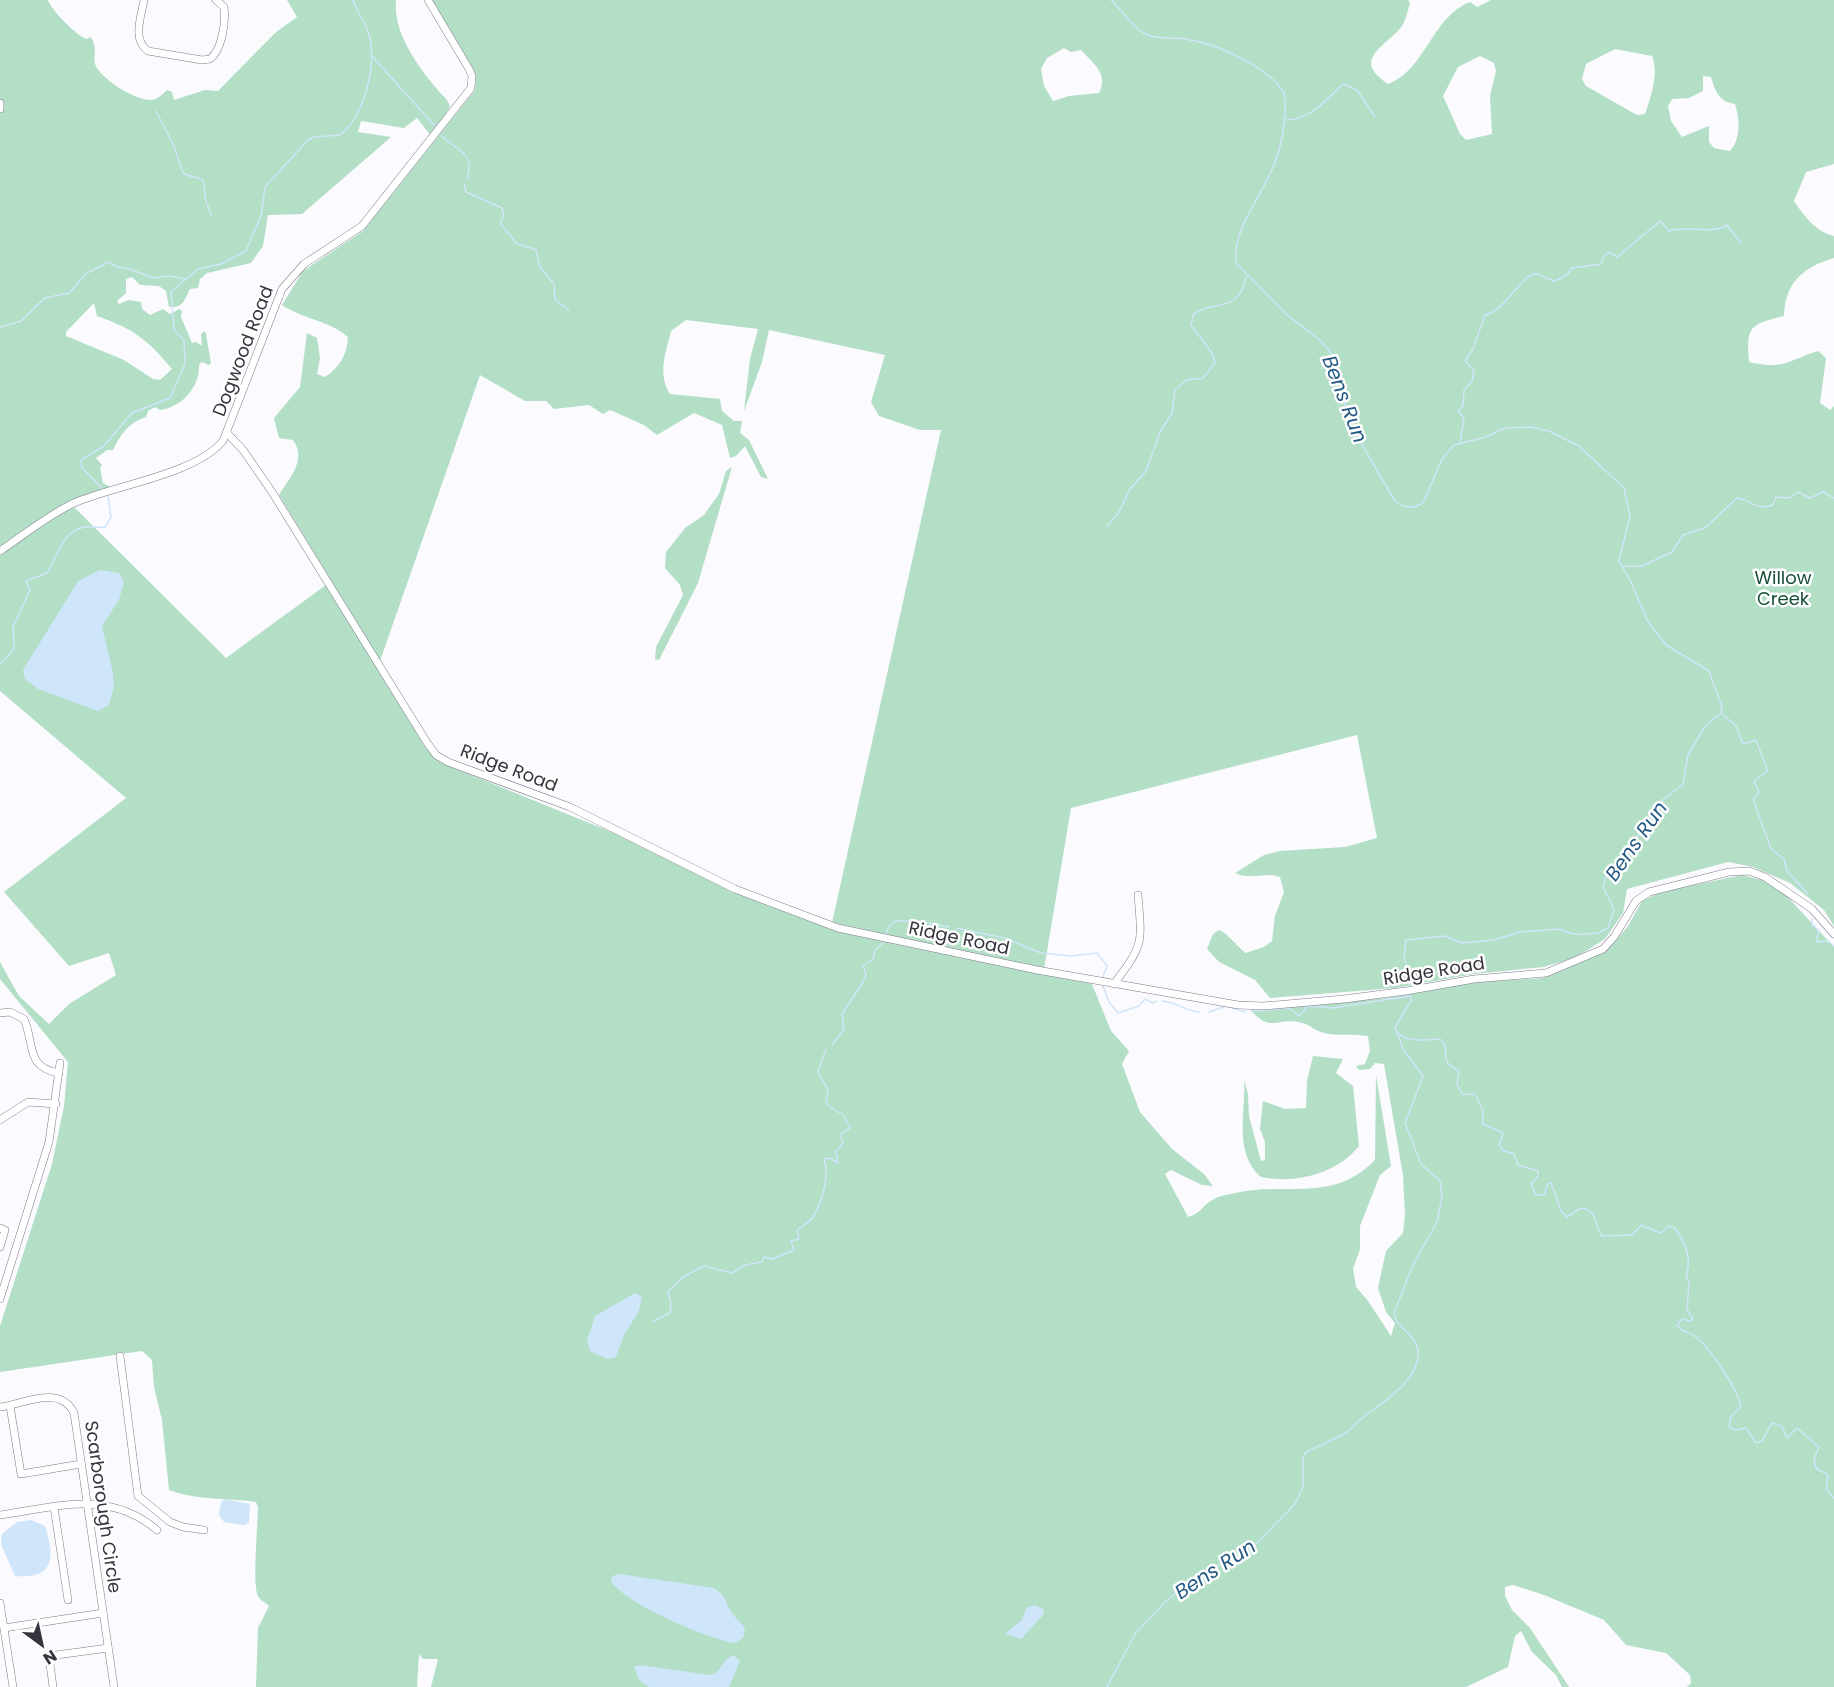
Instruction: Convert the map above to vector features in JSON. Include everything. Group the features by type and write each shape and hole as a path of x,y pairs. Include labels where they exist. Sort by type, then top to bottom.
{"street":[{"path":"144,0 138,36 142,47 148,51 202,60 210,59 218,49 225,14 224,7 216,0"},
{"name":"Dogwood Road","path":"0,551 65,508 206,455 218,446 227,433 256,351 282,289 304,264 362,226 471,88 472,76 469,69 428,0"},
{"path":"0,103 0,109"},
{"name":"Ridge Road","path":"227,433 240,446 273,492 426,741 442,759 570,807 735,889 838,928 1037,970 1192,999 1250,1006 1406,991 1474,979 1554,970 1603,949 1614,937 1636,901 1649,892 1729,872 1749,871 1766,877 1802,900 1833,929"},
{"path":"1114,984 1138,951 1141,929 1138,895"},
{"path":"0,1012 15,1013 24,1019 35,1060 47,1071 59,1073"},
{"path":"0,1299 45,1158 56,1104 60,1063"},
{"path":"0,1120 28,1102 56,1104"},
{"path":"0,1228 6,1230 0,1247"},
{"path":"120,1356 137,1493 142,1502 178,1526 204,1530"},
{"name":"Scarborough Circle","path":"0,1407 49,1397 68,1404 74,1413 114,1687"},
{"path":"10,1406 21,1474 81,1464"},
{"path":"135,1514 142,1502"},
{"path":"0,1515 87,1503 111,1506 135,1514 158,1530"},
{"path":"54,1507 68,1600"},
{"path":"0,1603 13,1687"},
{"path":"4,1628 104,1613"},
{"path":"53,1687 49,1656 108,1648"}],"green space":[{"path":"0,0 48,0 59,16 76,32 86,39 91,37 95,48 95,64 105,77 131,95 149,100 156,99 167,90 172,92 174,100 205,90 218,91 275,33 297,17 287,0 396,0 398,24 402,36 421,69 450,107 431,136 417,118 404,128 361,121 358,132 391,137 302,214 268,215 263,246 251,263 207,273 200,279 198,288 190,289 181,305 169,307 166,291 159,286 140,285 132,277 126,279 126,293 117,301 119,304 129,300 141,302 142,309 150,315 163,309 170,314 179,309 182,311 181,317 192,343 196,342 202,346 201,334 205,331 211,363 209,365 202,362 199,365 197,380 183,400 168,408 160,410 155,407 148,411 146,417 135,422 126,430 113,450 107,450 96,458 102,465 100,468 103,483 112,488 76,500 0,549","holes":["94,303 97,316 139,336 172,369 160,380 153,379 124,360 66,336 66,332"]},
{"name":"Willow Creek","path":"432,0 1408,0 1410,3 1402,26 1381,47 1372,60 1372,67 1377,75 1388,84 1411,68 1446,19 1457,9 1470,2 1477,7 1491,0 1834,0 1834,164 1806,172 1794,201 1806,218 1816,227 1834,236 1834,258 1813,266 1798,278 1788,294 1784,316 1753,328 1748,341 1748,350 1749,362 1770,365 1785,363 1818,351 1826,358 1820,403 1830,410 1834,406 1834,926 1824,910 1790,883 1753,867 1728,862 1627,889 1623,913 1605,939 1575,958 1543,967 1474,974 1395,988 1270,998 1255,980 1219,962 1207,949 1213,934 1219,930 1245,953 1264,947 1272,941 1275,916 1284,892 1280,877 1274,875 1246,876 1235,873 1264,855 1280,851 1345,847 1377,838 1357,735 1071,808 1044,969 832,923 941,430 920,430 879,416 871,402 885,355 769,330 762,362 744,411 750,359 758,329 686,320 671,331 663,371 670,394 720,399 722,411 734,421 742,421 740,433 749,440 768,479 761,477 745,446 736,456 730,458 722,425 694,413 657,435 644,425 610,410 603,414 589,405 554,409 546,401 525,401 480,375 380,661 279,495 292,475 298,461 298,454 293,440 279,438 274,418 300,387 307,333 317,338 320,358 317,374 325,377 342,360 348,337 333,327 282,305 300,276 297,275 363,231 475,90 476,78","holes":["1064,48 1071,52 1081,50 1101,74 1102,86 1099,93 1069,96 1053,101 1044,86 1041,69 1047,58","1615,49 1652,56 1655,70 1652,93 1645,114 1637,115 1586,86 1582,79 1586,64","1480,56 1494,63 1496,71 1490,96 1492,134 1466,140 1460,134 1443,96 1458,67","1703,76 1711,77 1718,95 1725,101 1735,104 1738,129 1734,146 1730,151 1714,148 1709,142 1709,126 1682,137 1671,121 1668,106 1672,99 1689,98 1703,91"]},
{"path":"732,467 698,583 659,660 655,659 656,647 683,595 680,585 665,568 666,552 686,527 704,515 719,494 726,471"},
{"path":"73,506 226,658 326,585 426,748 444,764 614,833 732,892 827,927 1092,984 1111,1031 1129,1051 1122,1064 1140,1112 1172,1149 1204,1174 1213,1186 1202,1185 1171,1170 1165,1174 1188,1217 1210,1201 1223,1196 1250,1190 1324,1187 1359,1174 1375,1160 1376,1075 1391,1166 1380,1175 1360,1226 1360,1249 1353,1269 1356,1287 1391,1336 1395,1323 1386,1312 1378,1288 1386,1251 1403,1233 1405,1214 1403,1175 1384,1064 1375,1063 1370,1069 1359,1070 1356,1066 1365,1064 1370,1051 1368,1036 1324,1033 1295,1021 1269,1023 1251,1010 1387,998 1465,983 1542,978 1613,944 1628,926 1642,901 1661,892 1742,875 1765,881 1785,894 1834,947 1834,1687 1687,1687 1691,1683 1690,1675 1666,1653 1626,1645 1604,1620 1513,1585 1505,1587 1505,1596 1512,1610 1530,1628 1569,1687 1562,1687 1556,1675 1532,1652 1521,1631 1515,1636 1508,1667 1466,1687 431,1687 438,1659 423,1659 419,1654 417,1687 256,1687 258,1628 269,1606 259,1597 256,1590 258,1507 256,1502 200,1497 169,1490 162,1420 154,1387 152,1360 142,1351 0,1372 0,1326 52,1164 64,1106 68,1062 0,979 0,962 19,996 49,1024 69,1004 116,975 109,953 69,966 4,892 126,798 0,691 0,554"},
{"path":"1313,1056 1343,1059 1336,1073 1353,1086 1359,1146 1339,1164 1314,1175 1288,1179 1261,1177 1252,1167 1244,1144 1244,1080 1248,1094 1249,1116 1261,1161 1265,1160 1265,1142 1260,1129 1263,1101 1285,1109 1306,1108 1307,1081"}],"water":[{"path":"100,570 119,573 124,582 119,600 102,626 114,686 109,705 98,711 38,689 25,679 23,670 78,581"},
{"path":"635,1293 642,1297 639,1311 624,1335 616,1357 607,1359 590,1351 587,1341 595,1316"},
{"path":"225,1499 250,1504 249,1523 244,1525 224,1522 219,1515 221,1502"},
{"path":"31,1520 45,1526 50,1547 49,1564 38,1574 15,1576 1,1544 2,1534 17,1522"},
{"path":"619,1574 714,1588 721,1594 735,1617 743,1624 745,1633 743,1638 735,1643 722,1640 688,1628 649,1610 632,1600 611,1581 612,1576"},
{"path":"1035,1605 1043,1609 1044,1614 1021,1639 1005,1634 1022,1620 1026,1608"},
{"path":"734,1655 740,1661 729,1687 649,1687 639,1680 634,1667 640,1665 710,1675"}],"waterway":[{"path":"103,489 82,468 81,460 104,446 132,413 170,398 185,364 184,340 174,330 171,292 198,269 221,264 246,251 261,216 265,187 308,140 314,137 340,135 356,115 367,89 371,46 369,34 353,0"},
{"name":"Bens Run","path":"1111,0 1144,33 1197,41 1240,57 1266,74 1284,93 1284,123 1278,154 1242,228 1236,251 1236,263 1286,314 1321,341 1331,353 1351,426 1395,501 1402,506 1409,507 1423,503 1442,459 1454,445 1486,437 1505,428 1531,427 1549,431 1579,446 1624,488 1630,516 1619,561 1631,582 1648,622 1666,645 1709,671 1722,707 1721,713 1705,726 1688,755 1683,784 1660,802 1623,859 1607,874 1603,887 1614,909 1608,928 1598,933 1587,934 1573,934 1559,929 1520,932 1494,940 1462,943 1444,936 1406,940 1404,958 1410,975 1410,988"},
{"path":"371,55 434,125"},
{"path":"1284,120 1309,113 1343,84 1357,90 1375,117"},
{"path":"156,111 173,144 183,173 203,180 211,215"},
{"path":"442,136 467,157 469,163 467,179"},
{"path":"464,184 466,192 502,208 504,216 500,223 516,243 536,250 540,267 554,284 555,299 569,311"},
{"path":"1460,443 1464,418 1458,411 1463,406 1464,390 1472,381 1474,371 1465,361 1473,349 1485,315 1500,306 1531,275 1536,274 1555,281 1567,275 1572,268 1601,264 1604,256 1609,252 1617,257 1660,221 1669,231 1676,229 1706,230 1727,225 1741,243"},
{"path":"0,327 21,321 45,298 69,293 87,273 109,262 117,267 130,269 153,278 168,276 187,279"},
{"path":"1107,526 1119,512 1130,489 1146,471 1160,432 1172,413 1175,390 1187,380 1203,378 1215,363 1212,353 1191,325 1193,315 1200,310 1231,302 1238,297 1246,277"},
{"path":"1622,566 1642,566 1672,552 1683,535 1705,528 1737,498 1763,507 1773,505 1776,497 1789,498 1798,492 1810,498 1823,492 1834,498"},
{"path":"0,664 14,649 13,627 30,590 26,581 47,573 61,545 70,533 85,527 105,527 111,517 108,496"},
{"path":"1721,713 1736,726 1743,744 1756,740 1768,771 1754,781 1759,792 1753,799 1771,849 1784,859 1787,871 1808,894"},
{"path":"1812,919 1812,924 1819,931 1816,942 1828,941 1834,946"},
{"path":"886,933 890,925 896,921 917,921 949,927"},
{"path":"956,928 1004,938 1041,953 1071,956 1097,953 1107,966 1103,977"},
{"path":"832,1045 844,1029 842,1014 866,974 863,966 873,959 875,950 884,942"},
{"path":"1103,986 1109,1002 1118,1013 1139,1006 1145,999 1153,1003 1156,1001"},
{"name":"Bens Run","path":"1107,1687 1135,1634 1167,1600 1203,1572 1248,1552 1295,1504 1303,1487 1303,1457 1306,1452 1349,1430 1398,1390 1413,1372 1418,1351 1414,1340 1398,1323 1394,1313 1413,1265 1437,1222 1442,1197 1440,1181 1421,1164 1405,1123 1423,1076 1403,1049 1395,1027 1411,1001 1410,993"},
{"path":"1251,1011 1290,1008 1299,1016 1308,1006 1333,1008 1409,996"},
{"path":"1162,1001 1200,1012"},
{"path":"1209,1012 1226,1006 1245,1012"},
{"path":"1397,1032 1406,1038 1440,1039 1444,1043 1447,1061 1459,1071 1457,1084 1462,1094 1475,1094 1483,1111 1483,1124 1503,1133 1499,1145 1504,1151 1514,1154 1518,1165 1538,1171 1538,1176 1531,1184 1536,1195 1544,1195 1548,1183 1551,1183 1561,1211 1567,1217 1581,1208 1591,1212 1602,1236 1632,1235 1641,1225 1660,1233 1669,1226 1675,1228 1685,1246 1688,1258 1687,1309 1693,1319 1689,1321 1682,1319 1677,1325 1702,1343 1729,1379 1741,1406 1731,1417 1729,1427 1736,1430 1746,1428 1756,1443 1762,1441 1772,1423 1782,1426 1787,1438 1797,1428 1819,1447 1814,1459 1816,1468 1828,1475 1826,1489 1834,1498"},
{"path":"654,1321 670,1313 671,1304 668,1292 683,1277 704,1266 732,1273 745,1265 762,1262 764,1257 772,1259 794,1250 791,1241 799,1239 797,1230 813,1217 822,1197 826,1181 824,1159 830,1158 838,1163 836,1151 843,1143 840,1135 850,1128 844,1116 829,1106 826,1100 828,1090 818,1072 826,1049"}]}
